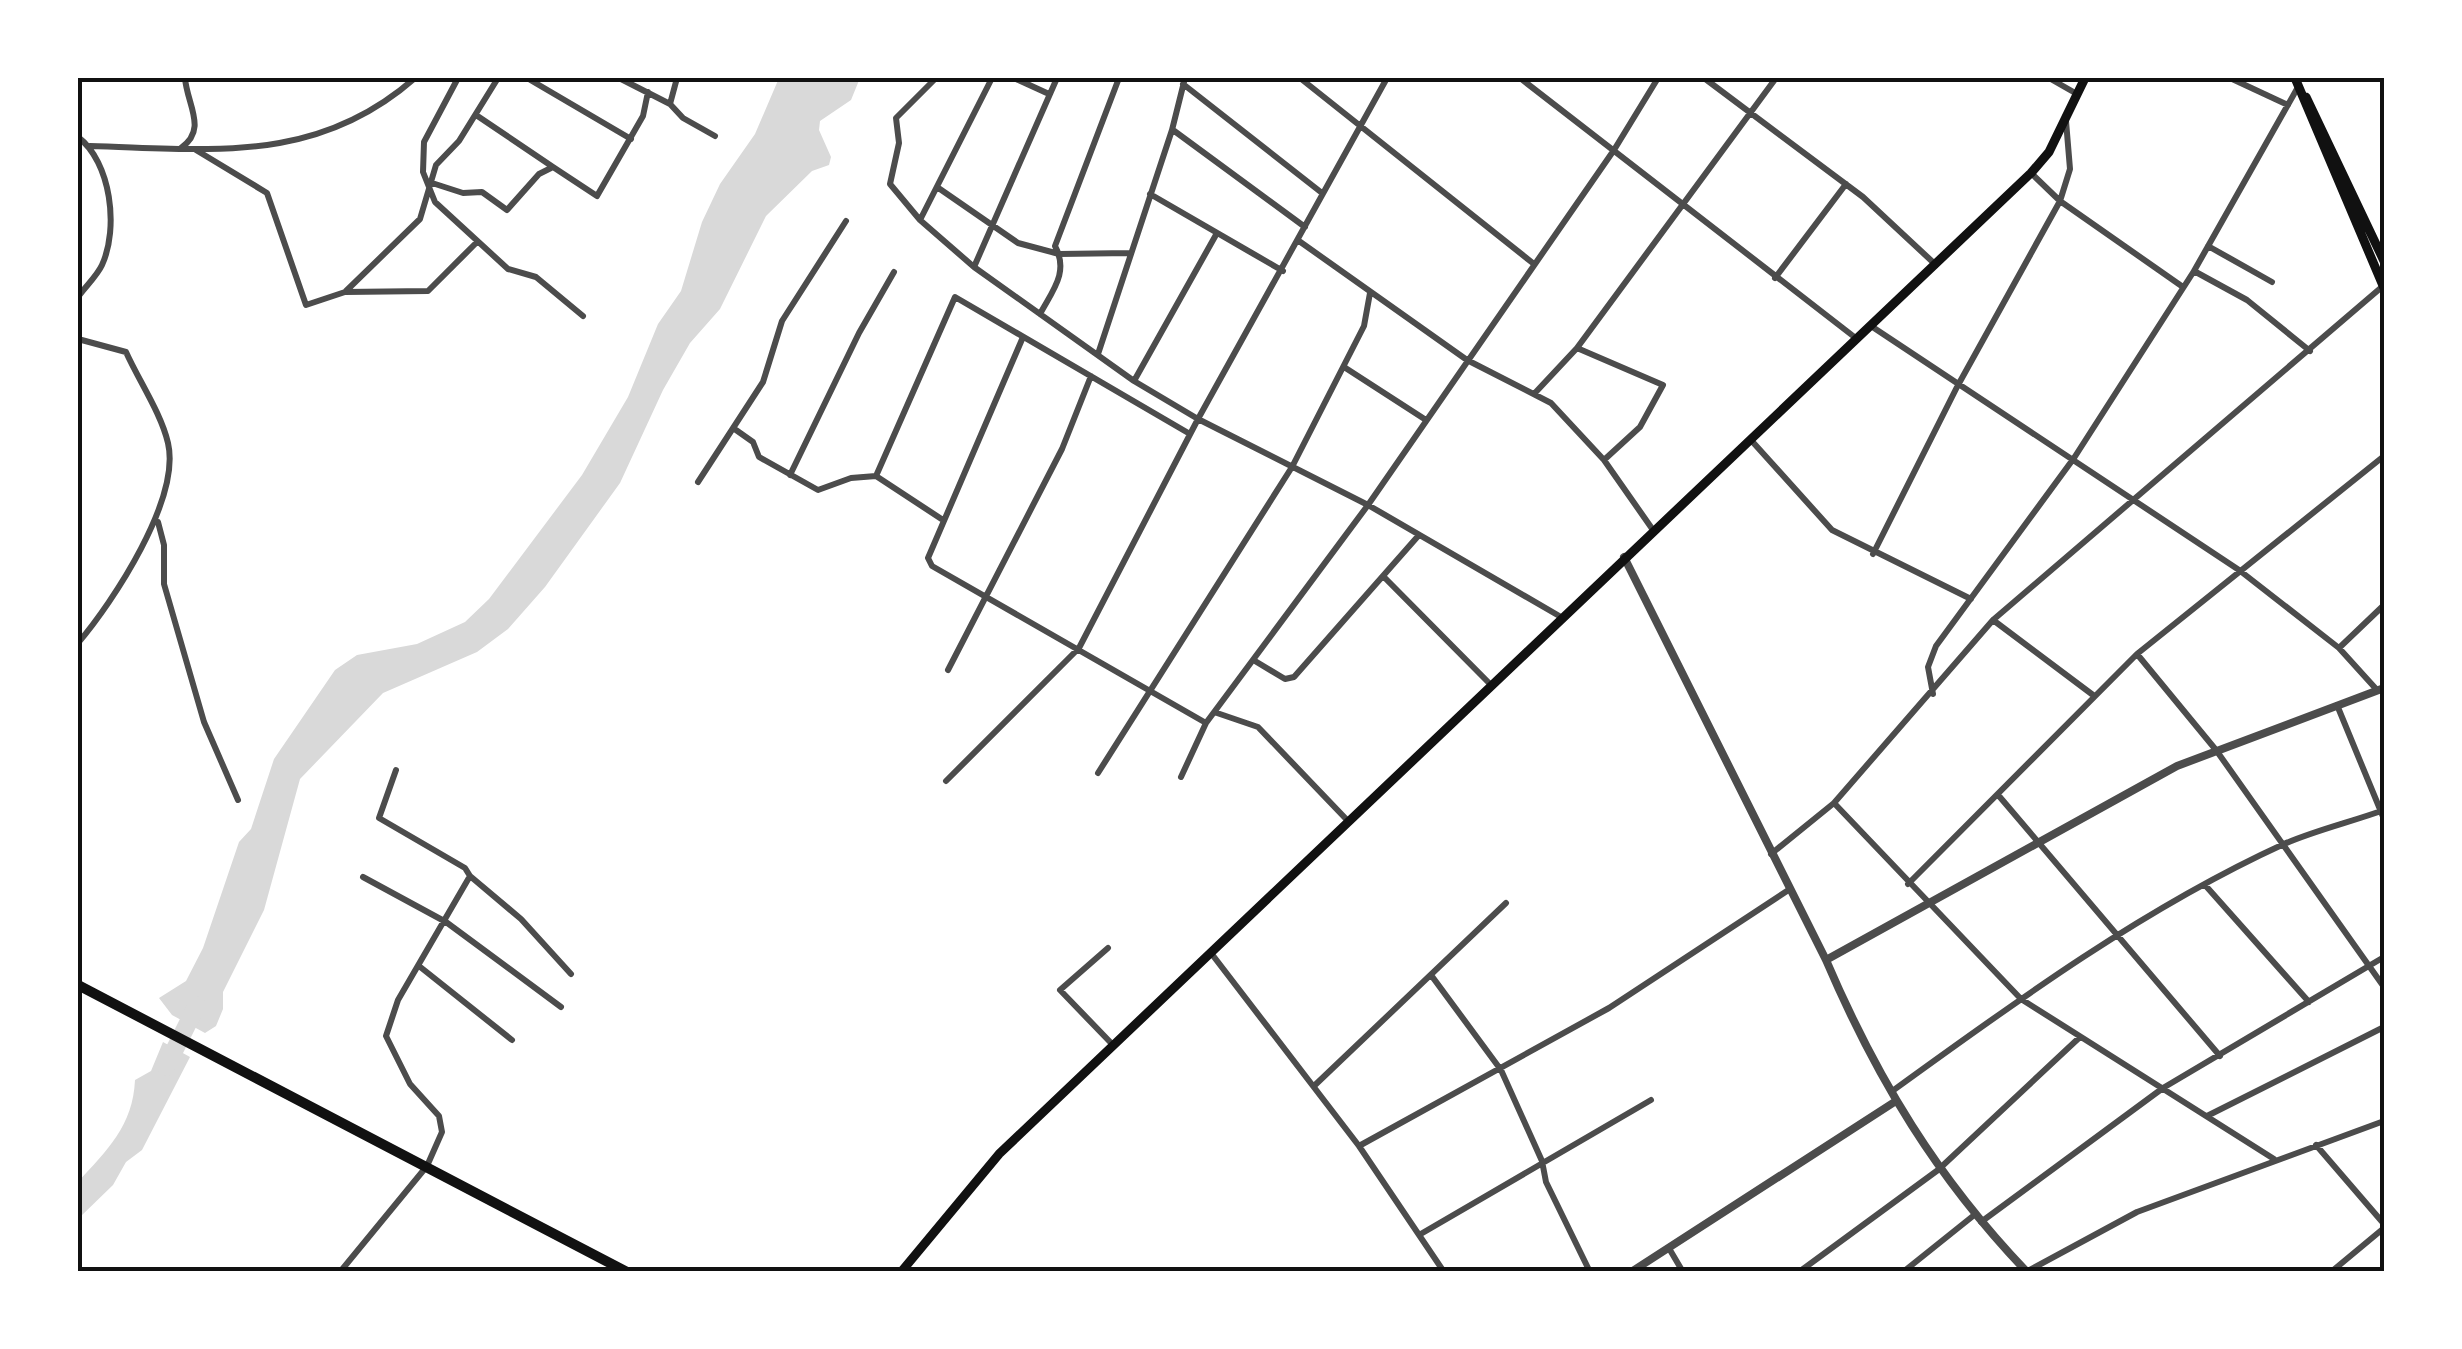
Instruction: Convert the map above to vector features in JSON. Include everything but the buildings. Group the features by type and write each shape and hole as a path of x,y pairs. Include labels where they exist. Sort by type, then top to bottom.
{"highway":[{"path":"78,985 627,1272"}],"main road":[{"path":"901,1272 966,1189 1112,1045 2031,173 2050,152 2085,78"},
{"path":"2299,85 2314,107 2384,260"},
{"path":"2299,85 2384,287"}],"street":[{"path":"180,149 194,139 197,128 185,78"},
{"path":"90,146 227,152 322,132 361,118 415,78"},
{"path":"458,78 424,142 423,172 435,202 475,244 508,270 536,277 583,316"},
{"path":"345,292 420,220 436,165 459,142 498,78"},
{"path":"527,78 631,140"},
{"path":"619,78 670,104 683,118 715,136"},
{"path":"670,104 677,78"},
{"path":"936,78 896,118 899,143 889,174 890,184 920,220 974,267 1134,381 1198,419 1368,505 1561,617"},
{"path":"920,220 992,78"},
{"path":"1014,78 1050,94"},
{"path":"974,267 1057,78"},
{"path":"1040,314 1061,276 1059,254 1054,246 1119,78"},
{"path":"1300,78 1534,264"},
{"path":"946,781 1079,648 1198,419 1299,241 1358,122 1387,78"},
{"path":"1520,78 1857,339"},
{"path":"1181,777 1206,723 1368,505 1614,150 1658,78"},
{"path":"1704,78 1846,184 1936,265"},
{"path":"1534,394 1577,348 1776,78"},
{"path":"2048,78 2078,94"},
{"path":"2230,78 2288,105"},
{"path":"1098,354 1172,130 1184,81 1322,193"},
{"path":"1933,694 1930,656 2074,458 2194,271 2299,85"},
{"path":"476,115 597,196 631,140 648,92"},
{"path":"1872,554 1957,387 2060,200 2070,169 2066,121"},
{"path":"1172,130 1305,226"},
{"path":"78,137 90,146 105,182 111,222 102,266 78,297"},
{"path":"196,150 267,193 306,304 345,292 428,290 475,244"},
{"path":"429,184 463,193 482,192 507,210 539,174 553,167"},
{"path":"2031,173 2060,200 2184,287"},
{"path":"1775,278 1846,184"},
{"path":"937,187 1018,244 1059,254 1130,254"},
{"path":"1150,194 1283,271"},
{"path":"698,482 736,430 764,382 782,321 846,221"},
{"path":"1134,381 1216,232"},
{"path":"1299,241 1467,360 1534,394 1566,416 1604,460 1653,530"},
{"path":"2208,246 2272,282"},
{"path":"2194,271 2247,300 2310,351"},
{"path":"790,475 859,332 894,272"},
{"path":"1770,855 1834,803 1994,620 2384,287"},
{"path":"1098,773 1292,466 1364,326 1370,292"},
{"path":"876,476 955,297 1190,434"},
{"path":"1826,960 2119,794 2216,750 2381,689 2339,648 2240,570 2074,458 1957,387 1871,326"},
{"path":"1023,337 928,558 932,566 1206,723"},
{"path":"78,339 126,352 168,442 170,464 157,520 78,643"},
{"path":"1577,348 1663,385 1643,423 1604,460"},
{"path":"1344,366 1426,420"},
{"path":"948,670 1062,449 1091,376"},
{"path":"736,430 754,442 759,456 818,490 850,478 876,476 942,520"},
{"path":"1750,439 1832,530 1872,554 1970,599"},
{"path":"1908,884 2000,796 2093,695 2137,654 2384,456"},
{"path":"157,520 164,544 164,584 204,722 238,800"},
{"path":"1254,661 1285,680 1294,677 1419,535"},
{"path":"1624,557 1770,855 1826,960 1854,1027 1938,1170 1976,1219 2027,1271 2106,1226 2384,1120"},
{"path":"1383,576 1491,684"},
{"path":"2339,648 2384,606"},
{"path":"1994,620 2093,695"},
{"path":"2137,654 2216,750 2384,986"},
{"path":"1891,1092 2021,999 2205,885 2285,844 2384,813 2337,705"},
{"path":"1217,713 1258,727 1348,821"},
{"path":"396,770 379,818 466,868 470,876 521,919 571,974"},
{"path":"2000,796 2220,1056"},
{"path":"1834,803 2021,999 2274,1159"},
{"path":"363,876 446,922 561,1007"},
{"path":"340,1272 427,1166 442,1132 440,1116 410,1084 386,1036 398,1000 470,876"},
{"path":"2205,885 2309,1002"},
{"path":"1359,1146 1608,1008 1790,889"},
{"path":"1314,1086 1506,903"},
{"path":"1108,948 1060,990 1112,1045"},
{"path":"1211,953 1359,1146 1444,1272"},
{"path":"1903,1272 2163,1088 2384,957"},
{"path":"419,966 512,1040"},
{"path":"1432,975 1501,1070 1542,1161 1546,1182 1590,1272"},
{"path":"2207,1116 2384,1027"},
{"path":"1799,1272 1938,1170 2080,1037"},
{"path":"1418,1235 1650,1100"},
{"path":"1631,1272 1896,1101"},
{"path":"2316,1145 2384,1226 2331,1272"},
{"path":"1670,1250 1682,1272"}],"shaded area":[{"path":"779,78 860,78 851,100 820,121 819,130 831,157 829,165 812,171 766,216 720,309 690,343 663,390 620,483 545,587 508,629 477,652 383,693 300,779 264,910 223,992 223,1009 216,1026 205,1033 172,1015 159,998 186,981 203,948 239,842 251,829 274,759 335,670 357,655 417,644 465,622 489,599 582,475 628,397 658,324 681,291 702,222 720,184 755,134"},
{"path":"163,1042 190,1057 142,1150 126,1162 113,1185 78,1219 78,1182 117,1136 129,1111 135,1080 151,1071"}],"waterway":[{"path":"166,1067 197,1005"}]}
